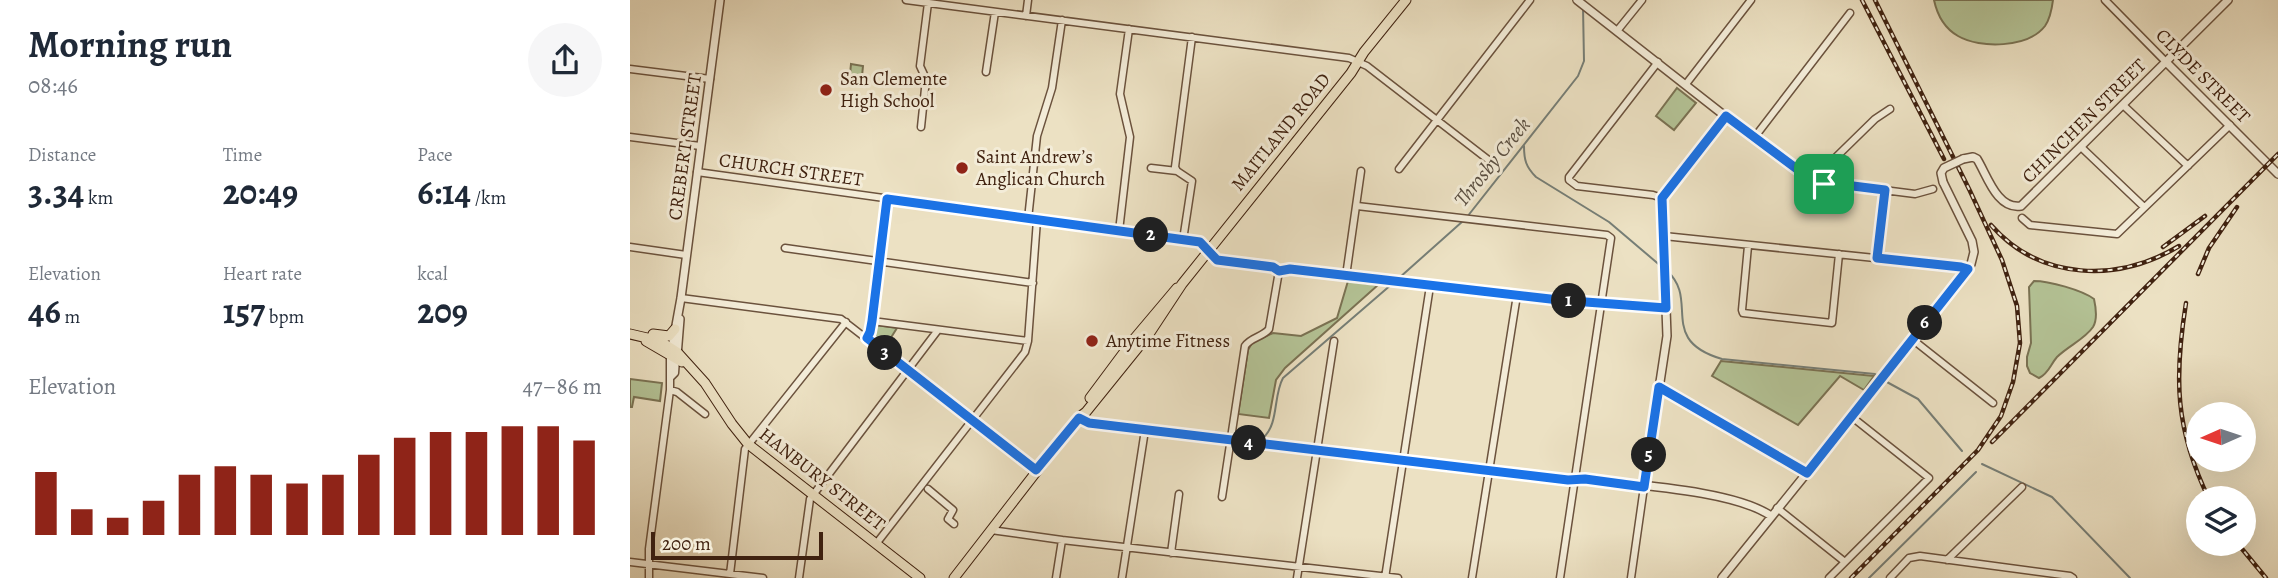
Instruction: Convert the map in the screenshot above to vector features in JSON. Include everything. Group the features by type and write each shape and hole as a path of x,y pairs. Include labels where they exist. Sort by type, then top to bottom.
{"main road":[{"name":"MAITLAND ROAD","path":"954,578 1079,418 1082,409 1134,339 1172,292 1182,285 1406,0"},
{"path":"630,334 669,336 675,329"},
{"name":"HANBURY STREET","path":"630,334 660,341 705,383 732,425 748,444 920,578"}],"street":[{"path":"714,0 720,0"},
{"name":"CREBERT STREET","path":"674,353 720,0"},
{"path":"906,0 1345,57 1367,66 1495,166"},
{"path":"1026,16 1028,0"},
{"path":"1399,169 1530,0"},
{"path":"1577,0 1808,178 1819,183 1915,194 1933,189"},
{"path":"1617,31 1642,0"},
{"path":"1686,84 1751,0"},
{"name":"CLYDE STREET","path":"2105,0 2278,174"},
{"name":"CHINCHEN STREET","path":"1968,269 1974,256 1973,243 1943,182 1941,173 1944,168 1973,157 1992,188 2005,201 2016,207 2028,200 2228,0"},
{"path":"921,127 926,79 920,68 928,3"},
{"path":"986,72 995,12"},
{"path":"1754,138 1850,13"},
{"path":"1028,219 1037,136 1052,88 1062,20"},
{"path":"1119,231 1130,137 1120,94 1129,29"},
{"path":"1177,171 1175,167 1192,37"},
{"path":"1658,62 1570,175 1569,180 1577,186 1656,195 1662,198"},
{"path":"630,69 709,79"},
{"path":"2123,105 2188,166"},
{"path":"1819,183 1830,163 1875,119 1890,109"},
{"path":"1631,578 1667,336 1662,198 1726,116"},
{"path":"2022,218 2031,225 2117,234 2230,125"},
{"path":"630,137 700,146"},
{"path":"2081,148 2144,207"},
{"path":"1151,168 1177,171 1192,181 1184,240"},
{"path":"1346,276 1362,171"},
{"name":"CHURCH STREET","path":"697,172 1200,242 1219,260 1273,267 1279,271 1290,269 1409,284 1666,308"},
{"path":"1877,258 1885,190"},
{"path":"867,338 872,321 887,199"},
{"path":"1357,206 1611,237 1560,578"},
{"path":"876,544 1025,352 1037,220"},
{"path":"1664,236 1968,269 1722,578"},
{"path":"1748,246 1742,310 1744,313 1832,323 1839,254"},
{"path":"630,247 686,255"},
{"path":"785,248 1032,283"},
{"path":"1222,497 1245,346 1269,328 1279,271"},
{"path":"1385,577 1430,286"},
{"path":"1472,578 1517,295"},
{"path":"681,298 837,317 1036,470"},
{"name":"CREBERT STREET","path":"649,578 649,549 671,377 675,373 675,329 681,298"},
{"path":"872,321 1028,341"},
{"path":"730,574 748,444 846,322"},
{"path":"799,578 808,505 813,495 938,330"},
{"path":"1912,339 1993,402"},
{"path":"1297,578 1334,341"},
{"path":"1659,387 1807,473"},
{"path":"670,390 677,392 705,414"},
{"path":"1829,578 1929,478 1852,417"},
{"path":"1079,418 1089,423 1231,441 1723,498 1763,510 1771,516"},
{"path":"1122,578 1145,430"},
{"path":"1947,560 2022,487"},
{"path":"928,489 956,509 948,519 954,524"},
{"path":"1171,553 1178,494"},
{"path":"1777,508 1845,562"},
{"path":"990,530 1398,578"},
{"path":"1056,578 1062,540"},
{"path":"1890,578 1909,558 1920,556 2073,578"},
{"path":"630,562 763,578"}],"green space":[{"path":"1934,0 2053,0 2048,20 2037,33 2016,42 1991,44 1967,40 1953,33 1942,20"},
{"path":"851,64 863,66 861,86 849,85"},
{"path":"1677,88 1696,103 1674,130 1656,116"},
{"path":"1348,281 1378,285 1285,368 1276,380 1269,418 1238,414 1248,350 1252,343 1273,333 1301,336 1337,318"},
{"path":"2034,281 2082,292 2094,299 2096,313 2095,324 2090,331 2057,357 2039,378 2030,373 2027,366 2031,343 2029,287"},
{"path":"876,325 897,328 885,347 873,337"},
{"path":"1721,361 1874,376 1864,390 1840,376 1798,425 1712,376"},
{"path":"630,379 662,383 660,401 634,397 630,407"}],"waterway":[{"name":"Throsby Creek","path":"1467,217 1578,76 1584,61 1583,7"},
{"path":"1524,146 1526,163 1536,177 1609,222 1662,267"},
{"name":"Throsby Creek","path":"1399,278 1463,221"},
{"path":"1667,271 1676,282 1680,294 1685,330 1691,341 1702,351 1722,359 1875,374 1881,378"},
{"name":"Throsby Creek","path":"1263,438 1274,418 1283,378 1392,284"},
{"path":"1885,381 1918,399 1962,451"},
{"path":"1982,464 2052,497 2130,578"},
{"path":"1869,578 1976,472"}],"railway":[{"path":"1862,0 1944,159"},
{"path":"1851,578 1978,450 2001,416 2013,382 2020,343 2017,306 2002,260 1875,0"},
{"path":"1992,442 2278,154"},
{"path":"2198,274 2209,248 2237,207"},
{"path":"2163,247 2205,216"},
{"path":"1991,225 2032,257 2056,266 2080,270 2131,266 2179,246"},
{"path":"2186,303 2180,355 2180,403 2189,449 2203,486"},
{"path":"2248,556 2266,578"}],"place":[{"name":"San Clemente High School","path":"826,90"},
{"name":"Saint Andrew’s Anglican Church","path":"962,168"},
{"name":"Anytime Fitness","path":"1092,341"}],"route":[{"path":"1726,116 1808,178 1824,184 1885,190 1877,258 1968,269 1807,473 1659,387 1644,487 1231,441 1089,423 1079,418 1036,470 867,338 872,321 887,199 1200,242 1217,260 1273,267 1279,271 1290,269 1559,300 1666,308 1662,198 1726,116"}]}
